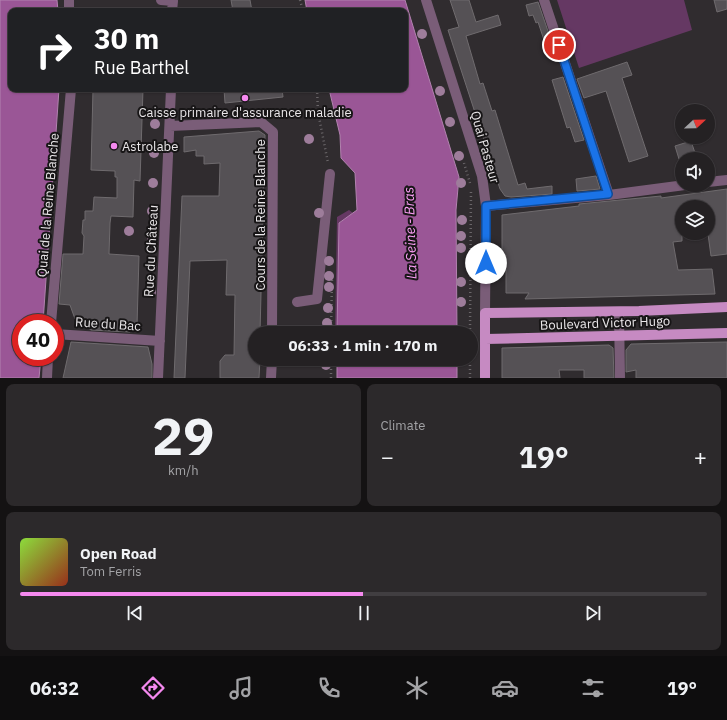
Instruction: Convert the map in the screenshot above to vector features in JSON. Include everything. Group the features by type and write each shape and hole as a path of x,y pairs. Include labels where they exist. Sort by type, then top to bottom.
{"main road":[{"name":"Boulevard Victor Hugo","path":"485,313 619,312 727,308"},
{"name":"Quai Pasteur","path":"485,313 485,378"},
{"name":"Boulevard Victor Hugo","path":"485,339 727,333"}],"street":[{"path":"161,0 173,1 172,8"},
{"name":"Quai Pasteur","path":"426,0 482,176 486,206 485,313"},
{"path":"544,0 608,194"},
{"name":"Quai de la Reine Blanche","path":"52,314 71,92"},
{"name":"Rue du Château","path":"158,378 171,92"},
{"name":"Cours de la Reine Blanche","path":"170,126 261,122 273,132 272,326"},
{"path":"297,302 317,299 330,174"},
{"path":"715,181 727,180"},
{"path":"486,206 675,186"},
{"path":"619,312 620,378"},
{"name":"Rue du Bac","path":"64,335 160,341"},
{"path":"47,378 48,366"},
{"path":"271,378 272,366"}],"path":[{"path":"462,156 471,186 470,326"},
{"path":"331,366 331,378"},
{"path":"470,366 470,378"}],"shaded area":[{"path":"557,0 684,0 692,30 579,68"},
{"path":"349,210 353,213 339,223 337,326 335,326 337,217"}],"water":[{"path":"0,0 57,0 58,8 8,8 8,92 59,92 44,314 12,314 12,366 40,366 39,378 0,378"},
{"path":"305,0 405,0 407,8 306,8"},
{"name":"La Seine - Bras","path":"408,10 459,177 456,210 457,326 337,326 339,223 357,210 355,173 341,158 340,135 330,92 408,92"},
{"path":"337,366 457,366 457,378 337,378"}],"building":[{"path":"231,0 250,0 251,8 232,8"},
{"path":"450,0 469,0 476,22 498,15 501,25 466,36 480,84 483,83 492,111 495,110 518,185 525,183 527,189 552,186 552,194 511,197 505,196 500,189 448,30 459,27"},
{"path":"714,0 727,0 727,9 717,12"},
{"path":"538,2 550,37 544,40 538,22 536,23 533,15 529,16 526,5"},
{"path":"627,62 632,75 622,78 648,156 629,162 606,91 584,98 577,79"},
{"path":"563,77 584,140 575,142 570,127 567,128 552,80"},
{"path":"93,92 143,92 140,181 134,180 133,217 111,216 110,223 109,254 139,256 137,326 130,332 91,330 75,319 70,305 59,304 63,254 83,254 84,236 82,233 83,220 85,220 85,211 93,211 94,197 117,198 117,177 115,177 115,171 91,170"},
{"path":"224,92 282,92 283,97 225,103"},
{"path":"259,131 265,135 260,326 248,326 248,366 260,366 259,378 220,378 220,361 225,355 234,355 235,295 226,295 227,260 190,261 185,378 174,378 182,196 219,196 220,163 204,164 204,156 196,156 196,150 184,152 184,137"},
{"path":"681,144 692,144 695,152 677,152 675,146"},
{"path":"596,176 600,189 577,191 576,179"},
{"path":"727,189 727,254 711,256 709,240 715,240 715,200 675,200 675,240 682,241 673,242 678,270 712,269 715,294 525,299 529,293 506,293 506,255 502,255 502,215 579,206 579,204 661,196 661,198 715,192 715,191"},
{"path":"71,342 148,347 152,364 152,378 63,378"},
{"path":"727,342 727,378 636,378 636,370 626,372 626,350 631,344"},
{"path":"609,345 613,348 614,378 584,378 584,370 559,370 560,378 502,378 502,348"}],"place":[{"name":"Caisse primaire d'assurance maladie","path":"245,98"},
{"name":"Astrolabe","path":"114,146"}],"route":[{"path":"486,263 486,206 608,194 559,45"}]}
